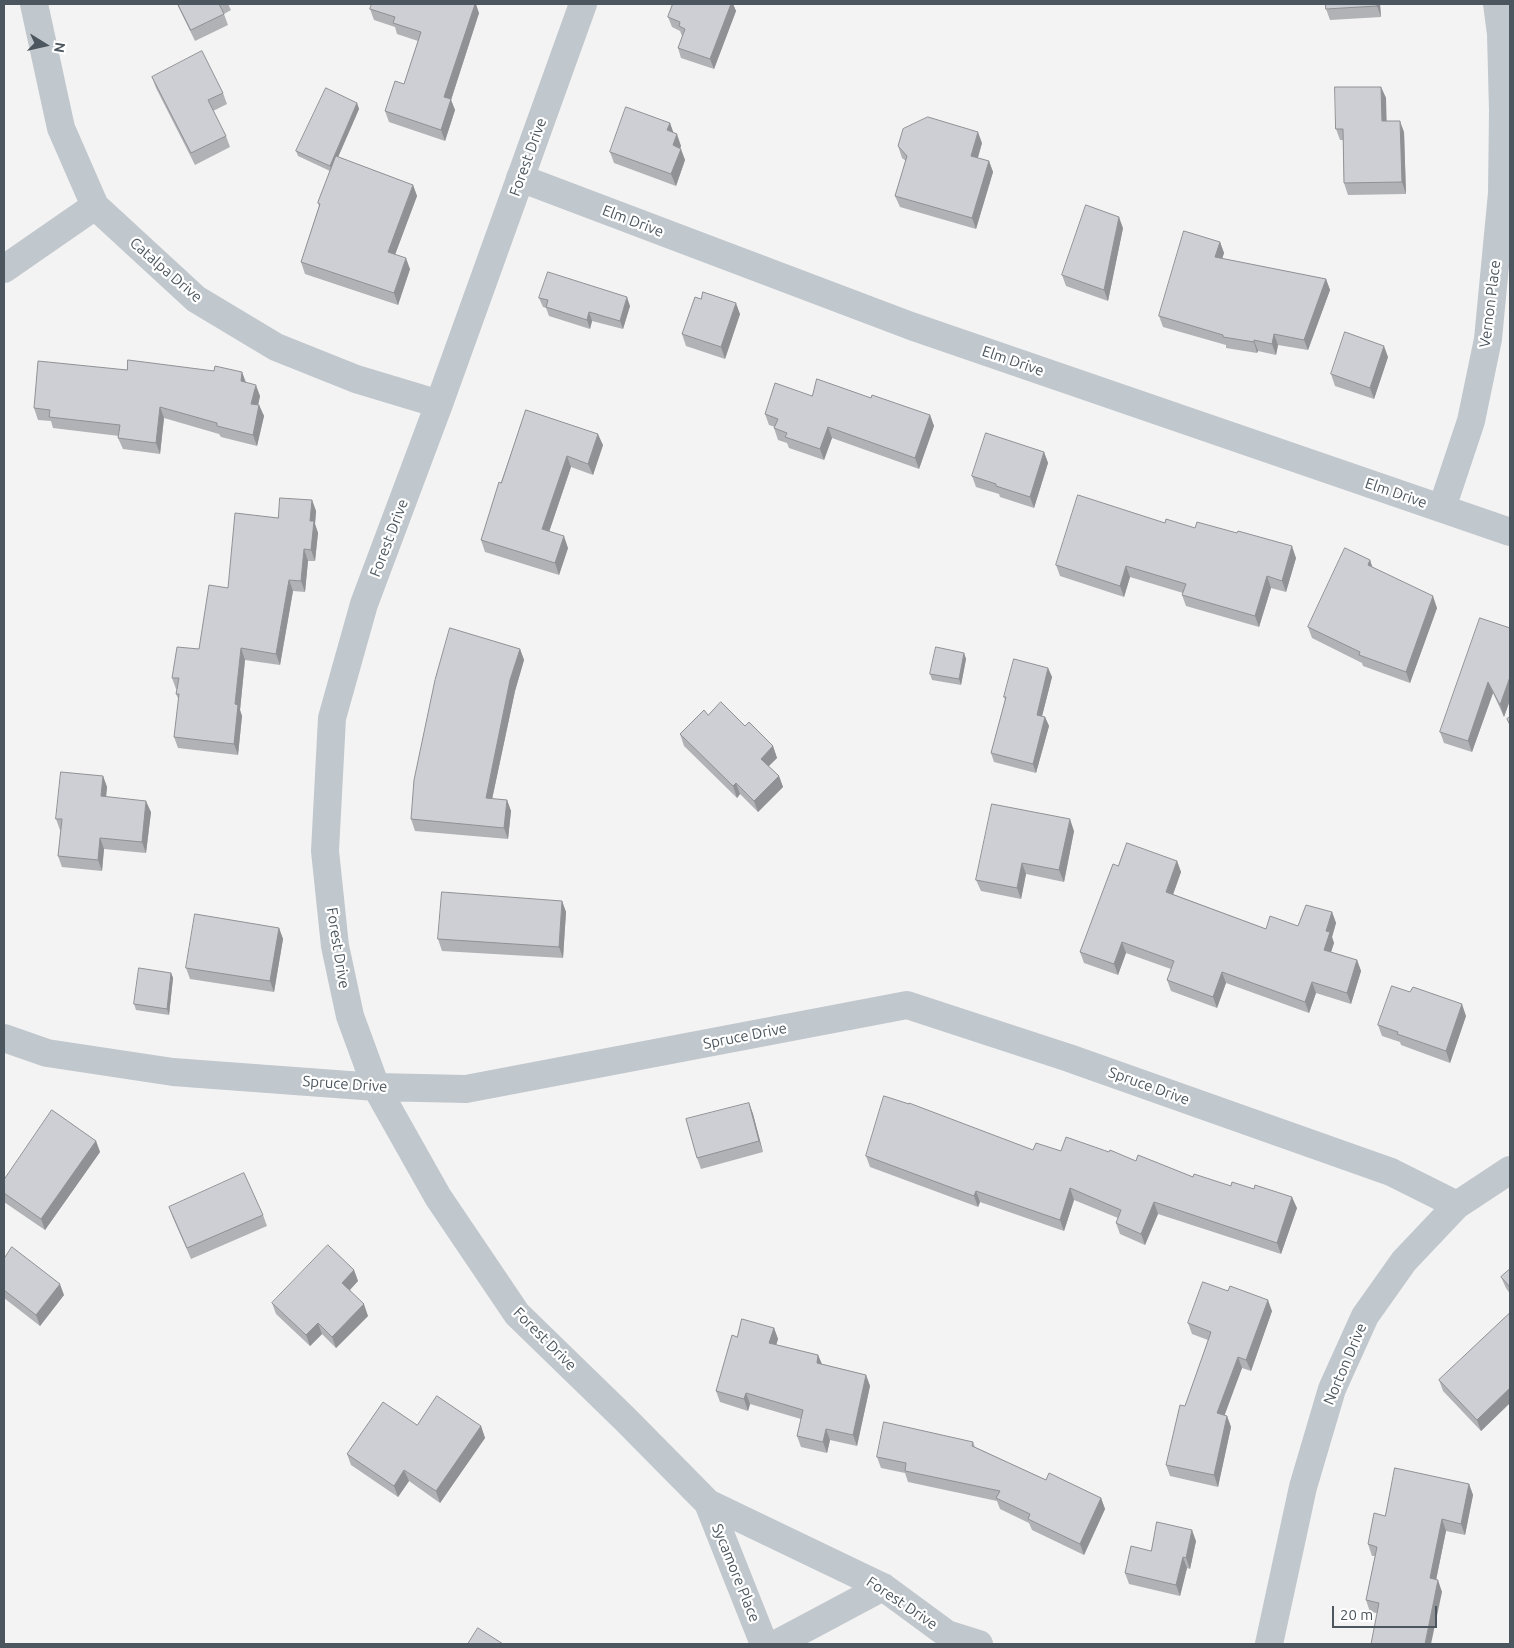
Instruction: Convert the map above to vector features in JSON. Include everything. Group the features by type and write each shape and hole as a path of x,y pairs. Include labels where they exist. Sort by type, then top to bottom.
{"street":[{"name":"Catalpa Drive","path":"34,4 61,128 95,206 196,299 276,347 356,379 440,404"},
{"name":"Forest Drive","path":"583,4 440,404 364,604 332,718 324,851 335,946 350,1016 376,1087 438,1198 517,1314 708,1503 883,1587 947,1634 979,1644"},
{"name":"Vernon Place","path":"1442,508 1471,421 1488,339 1502,193 1503,111 1501,34 1497,4"},
{"name":"Elm Drive","path":"520,178 911,326 1510,532"},
{"path":"4,269 95,206"},
{"name":"Spruce Drive","path":"4,1038 47,1053 173,1072 376,1087 466,1089 906,1005 1069,1058 1391,1172 1457,1205"},
{"name":"Norton Drive","path":"1269,1644 1303,1487 1332,1389 1365,1316 1404,1261 1457,1205 1510,1170"},
{"name":"Sycamore Place","path":"708,1503 764,1644"},
{"path":"776,1644 883,1587"}],"building":[{"path":"178,4 219,4 224,14 191,30"},
{"path":"372,4 475,4 444,97 451,99 441,130 385,111 395,81 404,84 421,32 393,23 395,17 370,9"},
{"path":"673,4 731,4 710,59 678,48 685,29 679,26 680,22 668,17"},
{"path":"1326,4 1377,4 1377,6 1326,9"},
{"path":"202,51 223,93 208,100 226,136 191,153 152,77"},
{"path":"1335,87 1381,87 1382,121 1400,121 1402,182 1344,183 1343,129 1336,129"},
{"path":"326,88 357,103 330,166 296,151"},
{"path":"626,107 670,123 667,130 677,134 673,145 681,149 671,174 610,152"},
{"path":"928,117 978,132 971,156 989,161 972,218 895,196 907,156 898,146 903,129"},
{"path":"336,156 413,185 388,252 406,258 394,293 301,262 320,204 318,203"},
{"path":"1086,205 1119,217 1104,290 1062,275"},
{"path":"1184,231 1220,242 1215,257 1326,279 1304,340 1274,334 1272,344 1223,337 1223,335 1159,316"},
{"path":"548,272 627,297 620,321 589,312 587,320 546,307 548,300 539,298"},
{"path":"703,292 736,303 721,347 682,334 695,297 701,299"},
{"path":"1345,332 1384,346 1370,388 1331,374"},
{"path":"128,360 214,371 215,366 242,372 241,381 256,385 251,404 259,405 253,435 217,426 217,423 160,407 156,443 118,438 120,425 49,417 50,410 34,408 38,361 127,370"},
{"path":"817,379 871,398 872,395 930,415 915,458 828,427 820,449 785,437 787,433 774,428 778,419 765,414 775,383 812,396"},
{"path":"526,410 598,434 588,464 567,456 542,529 564,536 555,563 481,540 499,482 501,483"},
{"path":"986,433 1044,452 1030,497 972,476"},
{"path":"1078,495 1165,523 1166,519 1195,528 1197,522 1292,546 1282,581 1267,576 1255,616 1182,595 1186,584 1126,566 1120,586 1056,565"},
{"path":"280,498 312,500 310,521 314,521 311,550 304,549 301,581 289,580 276,654 241,648 235,704 238,705 234,744 174,737 179,694 176,694 179,678 172,678 177,647 199,649 209,585 228,588 235,513 278,518"},
{"path":"1345,548 1370,560 1368,565 1433,596 1406,672 1359,655 1360,652 1308,627"},
{"path":"1480,618 1510,628 1510,677 1500,705 1488,682 1468,741 1440,732"},
{"path":"450,628 520,649 510,680 486,798 507,800 504,828 411,819 414,780 435,680"},
{"path":"936,647 964,653 959,679 930,674"},
{"path":"1014,659 1048,668 1037,715 1045,717 1033,764 991,753"},
{"path":"721,702 745,726 749,722 773,746 761,759 779,776 754,801 736,783 733,786 680,734 704,710 708,715"},
{"path":"61,772 103,776 101,796 146,801 142,842 100,838 98,860 58,856 62,819 56,819"},
{"path":"992,804 1070,819 1059,870 1022,863 1017,888 976,880"},
{"path":"1127,843 1177,861 1166,892 1266,929 1270,916 1298,926 1306,905 1332,912 1326,931 1330,932 1324,950 1357,960 1347,993 1312,982 1305,1002 1222,972 1213,997 1167,980 1174,961 1122,942 1114,964 1080,952 1113,864 1118,866"},
{"path":"442,892 562,901 559,947 438,939"},
{"path":"195,914 279,928 270,981 186,968"},
{"path":"139,968 171,973 167,1009 134,1004"},
{"path":"1392,986 1410,992 1413,987 1462,1004 1446,1051 1397,1034 1398,1032 1378,1025"},
{"path":"884,1096 909,1103 1033,1150 1036,1143 1061,1151 1066,1137 1109,1152 1110,1150 1136,1161 1138,1155 1193,1177 1194,1174 1231,1186 1232,1182 1254,1189 1255,1185 1292,1197 1277,1243 1154,1202 1141,1234 1116,1223 1121,1210 1070,1188 1060,1220 976,1191 974,1196 866,1156"},
{"path":"749,1103 759,1141 697,1158 686,1119"},
{"path":"52,1110 96,1141 41,1219 4,1193 4,1180"},
{"path":"244,1173 263,1215 187,1248 169,1207"},
{"path":"328,1245 354,1270 342,1283 364,1304 332,1337 318,1323 306,1335 272,1303"},
{"path":"12,1247 60,1284 36,1315 4,1290 4,1259"},
{"path":"1510,1269 1510,1287 1501,1277"},
{"path":"1203,1282 1228,1291 1230,1286 1268,1300 1246,1360 1238,1357 1217,1413 1227,1416 1214,1475 1166,1465 1180,1405 1185,1406 1211,1332 1188,1323"},
{"path":"1510,1313 1510,1388 1477,1420 1439,1380"},
{"path":"742,1319 774,1328 769,1343 818,1355 817,1363 866,1375 853,1435 826,1429 823,1442 797,1436 803,1410 746,1393 744,1399 716,1391 732,1335 737,1337"},
{"path":"437,1396 481,1426 436,1491 404,1470 394,1486 347,1454 383,1402 417,1425"},
{"path":"884,1422 973,1442 972,1446 1046,1480 1049,1473 1101,1498 1080,1544 1028,1519 1030,1514 996,1498 1000,1491 905,1471 906,1463 877,1457"},
{"path":"1395,1468 1469,1484 1461,1524 1442,1519 1430,1578 1438,1580 1425,1644 1371,1644 1379,1603 1366,1600 1377,1547 1368,1544 1374,1513 1385,1516"},
{"path":"1157,1522 1192,1530 1186,1558 1183,1557 1176,1585 1125,1573 1131,1546 1151,1551"},
{"path":"478,1628 503,1644 468,1644"}]}
